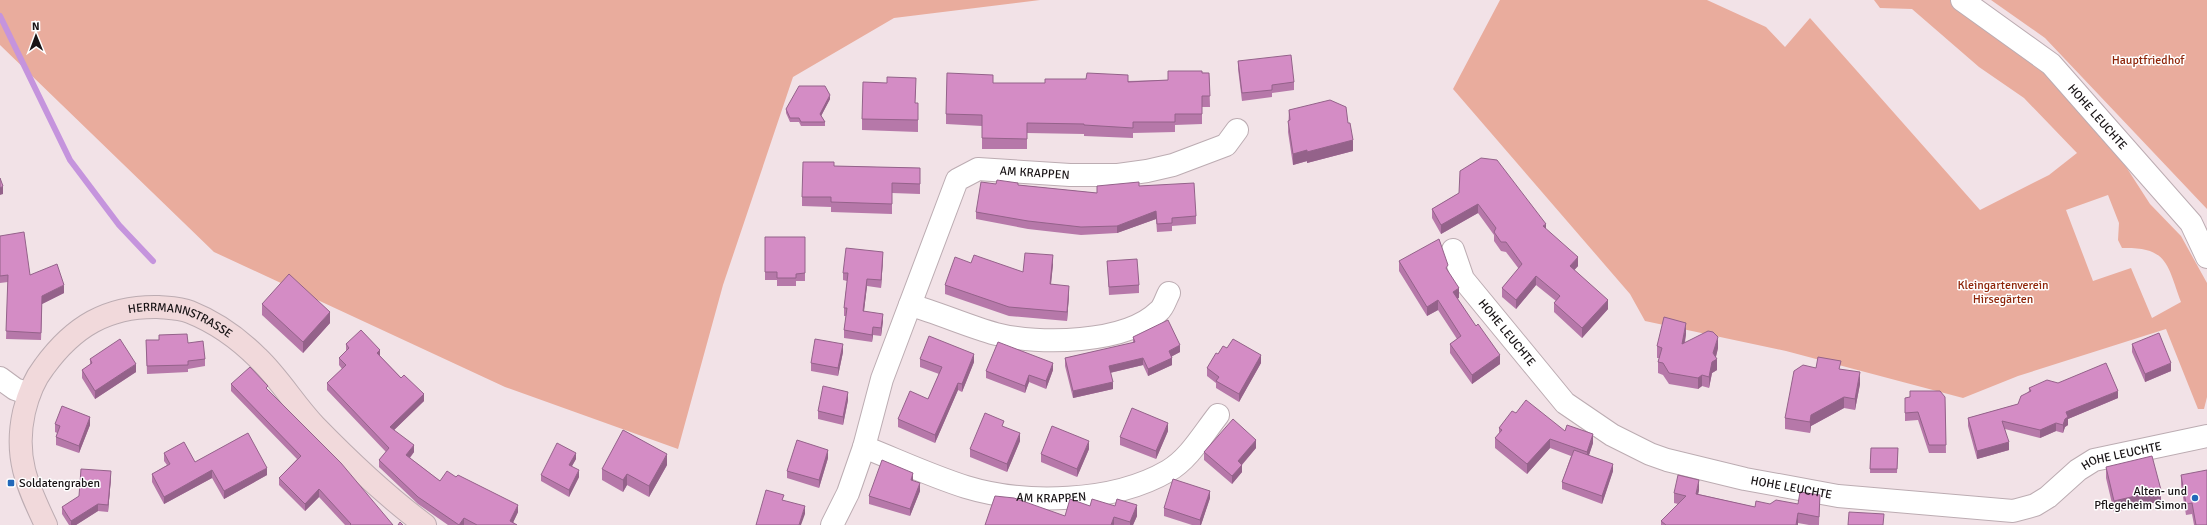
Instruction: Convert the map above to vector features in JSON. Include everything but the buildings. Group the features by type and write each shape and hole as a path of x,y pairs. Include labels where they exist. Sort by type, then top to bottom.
{"street":[{"name":"HOHE LEUCHTE","path":"1962,0 2051,64 2191,223 2207,257"},
{"name":"AM KRAPPEN","path":"832,525 848,493 864,448 882,378 957,180 978,169 1070,175 1118,175 1147,171 1173,165 1226,145 1237,130"},
{"name":"HOHE LEUCHTE","path":"1453,250 1463,279 1565,403 1612,435 1667,460 1745,479 1838,496 2013,511 2035,505 2048,497 2078,470 2094,460 2207,436"},
{"path":"910,305 996,334 1028,340 1064,340 1103,336 1144,322 1160,310 1169,293"},
{"name":"HERRMANNSTRASSE","path":"46,525 26,478 20,452 21,426 28,394 38,374 58,349 83,327 99,317 121,311 148,307 172,308 189,312 243,344 259,359 307,418 336,448 370,481 425,525"},
{"path":"0,378 15,389 28,394"},
{"name":"AM KRAPPEN","path":"864,448 966,487 997,494 1028,498 1090,496 1130,487 1168,471 1187,455 1218,414"}],"green space":[{"path":"0,0 1040,0 894,18 793,77 723,285 678,449 505,387 214,252 0,45"},
{"name":"Kleingartenverein Hirsegärten","path":"1500,0 1707,0 1766,27 1785,47 1810,18 1980,210 2049,175 2077,153 2024,98 1979,67 1912,9 1880,8 1874,0 1952,0 2046,68 2112,145 2150,204 2181,236 2207,283 2207,397 2204,409 2198,409 2166,329 2018,376 1963,398 1786,351 1645,321 1630,294 1453,89","holes":["2108,195 2119,223 2118,240 2122,248 2137,248 2149,251 2164,260 2181,302 2152,318 2131,268 2093,281 2066,210"]},
{"name":"Hauptfriedhof","path":"1991,0 2207,0 2207,209 2045,38"}],"waterway":[{"path":"0,16 70,160 119,225 153,261"}],"place":[{"name":"Soldatengraben","path":"11,483"},
{"name":"Alten- und Pflegeheim Simon","path":"2195,498"}]}
